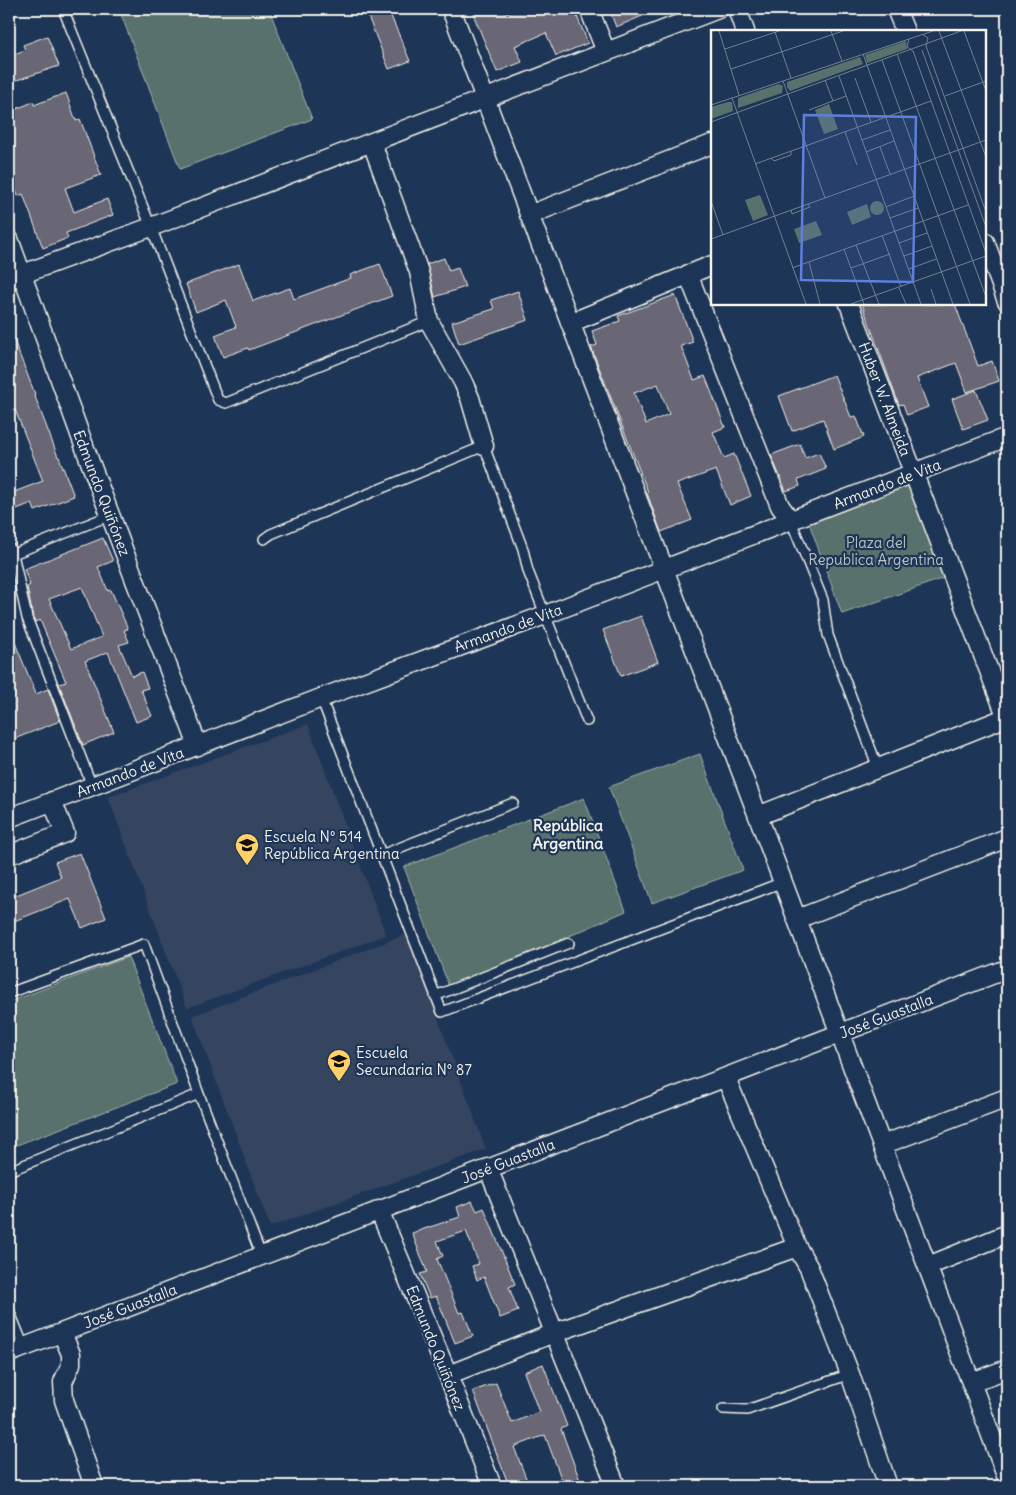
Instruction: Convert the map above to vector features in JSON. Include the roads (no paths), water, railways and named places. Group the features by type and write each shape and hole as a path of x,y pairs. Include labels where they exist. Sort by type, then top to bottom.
{"street":[{"path":"451,9 1007,1478"},
{"path":"589,9 606,52"},
{"path":"15,277 372,143 718,9"},
{"path":"737,9 745,30"},
{"path":"896,9 905,30"},
{"path":"372,143 419,272 429,321 463,382 470,398 484,446"},
{"path":"529,215 711,144"},
{"name":"Edmundo Quiñónez","path":"9,239 15,277 110,515 198,746"},
{"path":"986,245 1007,301"},
{"path":"570,323 711,264"},
{"path":"688,274 780,506 792,521"},
{"name":"Huber W. Almeida","path":"849,305 1007,718"},
{"name":"Armando de Vita","path":"9,818 321,698 792,521 1007,436"},
{"path":"758,816 1007,718"},
{"path":"9,855 65,833 52,801"},
{"path":"797,920 1007,838"},
{"name":"José Guastalla","path":"16,1350 1007,969"},
{"path":"726,1078 797,1247 808,1268 850,1374 888,1486"},
{"path":"882,1145 1007,1098"},
{"path":"488,1168 616,1486"},
{"name":"Edmundo Quiñónez","path":"379,1210 492,1486"},
{"path":"928,1266 1007,1234"},
{"path":"448,1375 554,1333 797,1247"},
{"path":"62,1333 71,1354 71,1364 63,1382 64,1400 94,1486"},
{"path":"972,1382 1007,1369"}],"lane":[{"path":"64,9 218,400 226,403 429,321"},
{"path":"264,540 271,534 484,446 523,549 528,571 544,615 587,721"},
{"path":"92,786 27,618 11,551 110,515"},
{"path":"792,521 823,600 828,635 878,768"},
{"path":"321,698 442,1012 782,882"},
{"path":"381,855 513,803"},
{"path":"435,996 569,942"},
{"path":"9,993 144,944 261,1255"},
{"path":"9,1171 199,1094"},
{"path":"9,1310 16,1350"},
{"path":"723,1409 747,1410 850,1374"}],"place":[{"name":"Escuela Nº 514 República Argentina","path":"247,866"},
{"name":"Escuela Secundaria Nº 87","path":"339,1082"}],"district":[{"name":"República Argentina","path":"568,834"}],"park label":[{"name":"Plaza del Republica Argentina","path":"876,550"}]}
